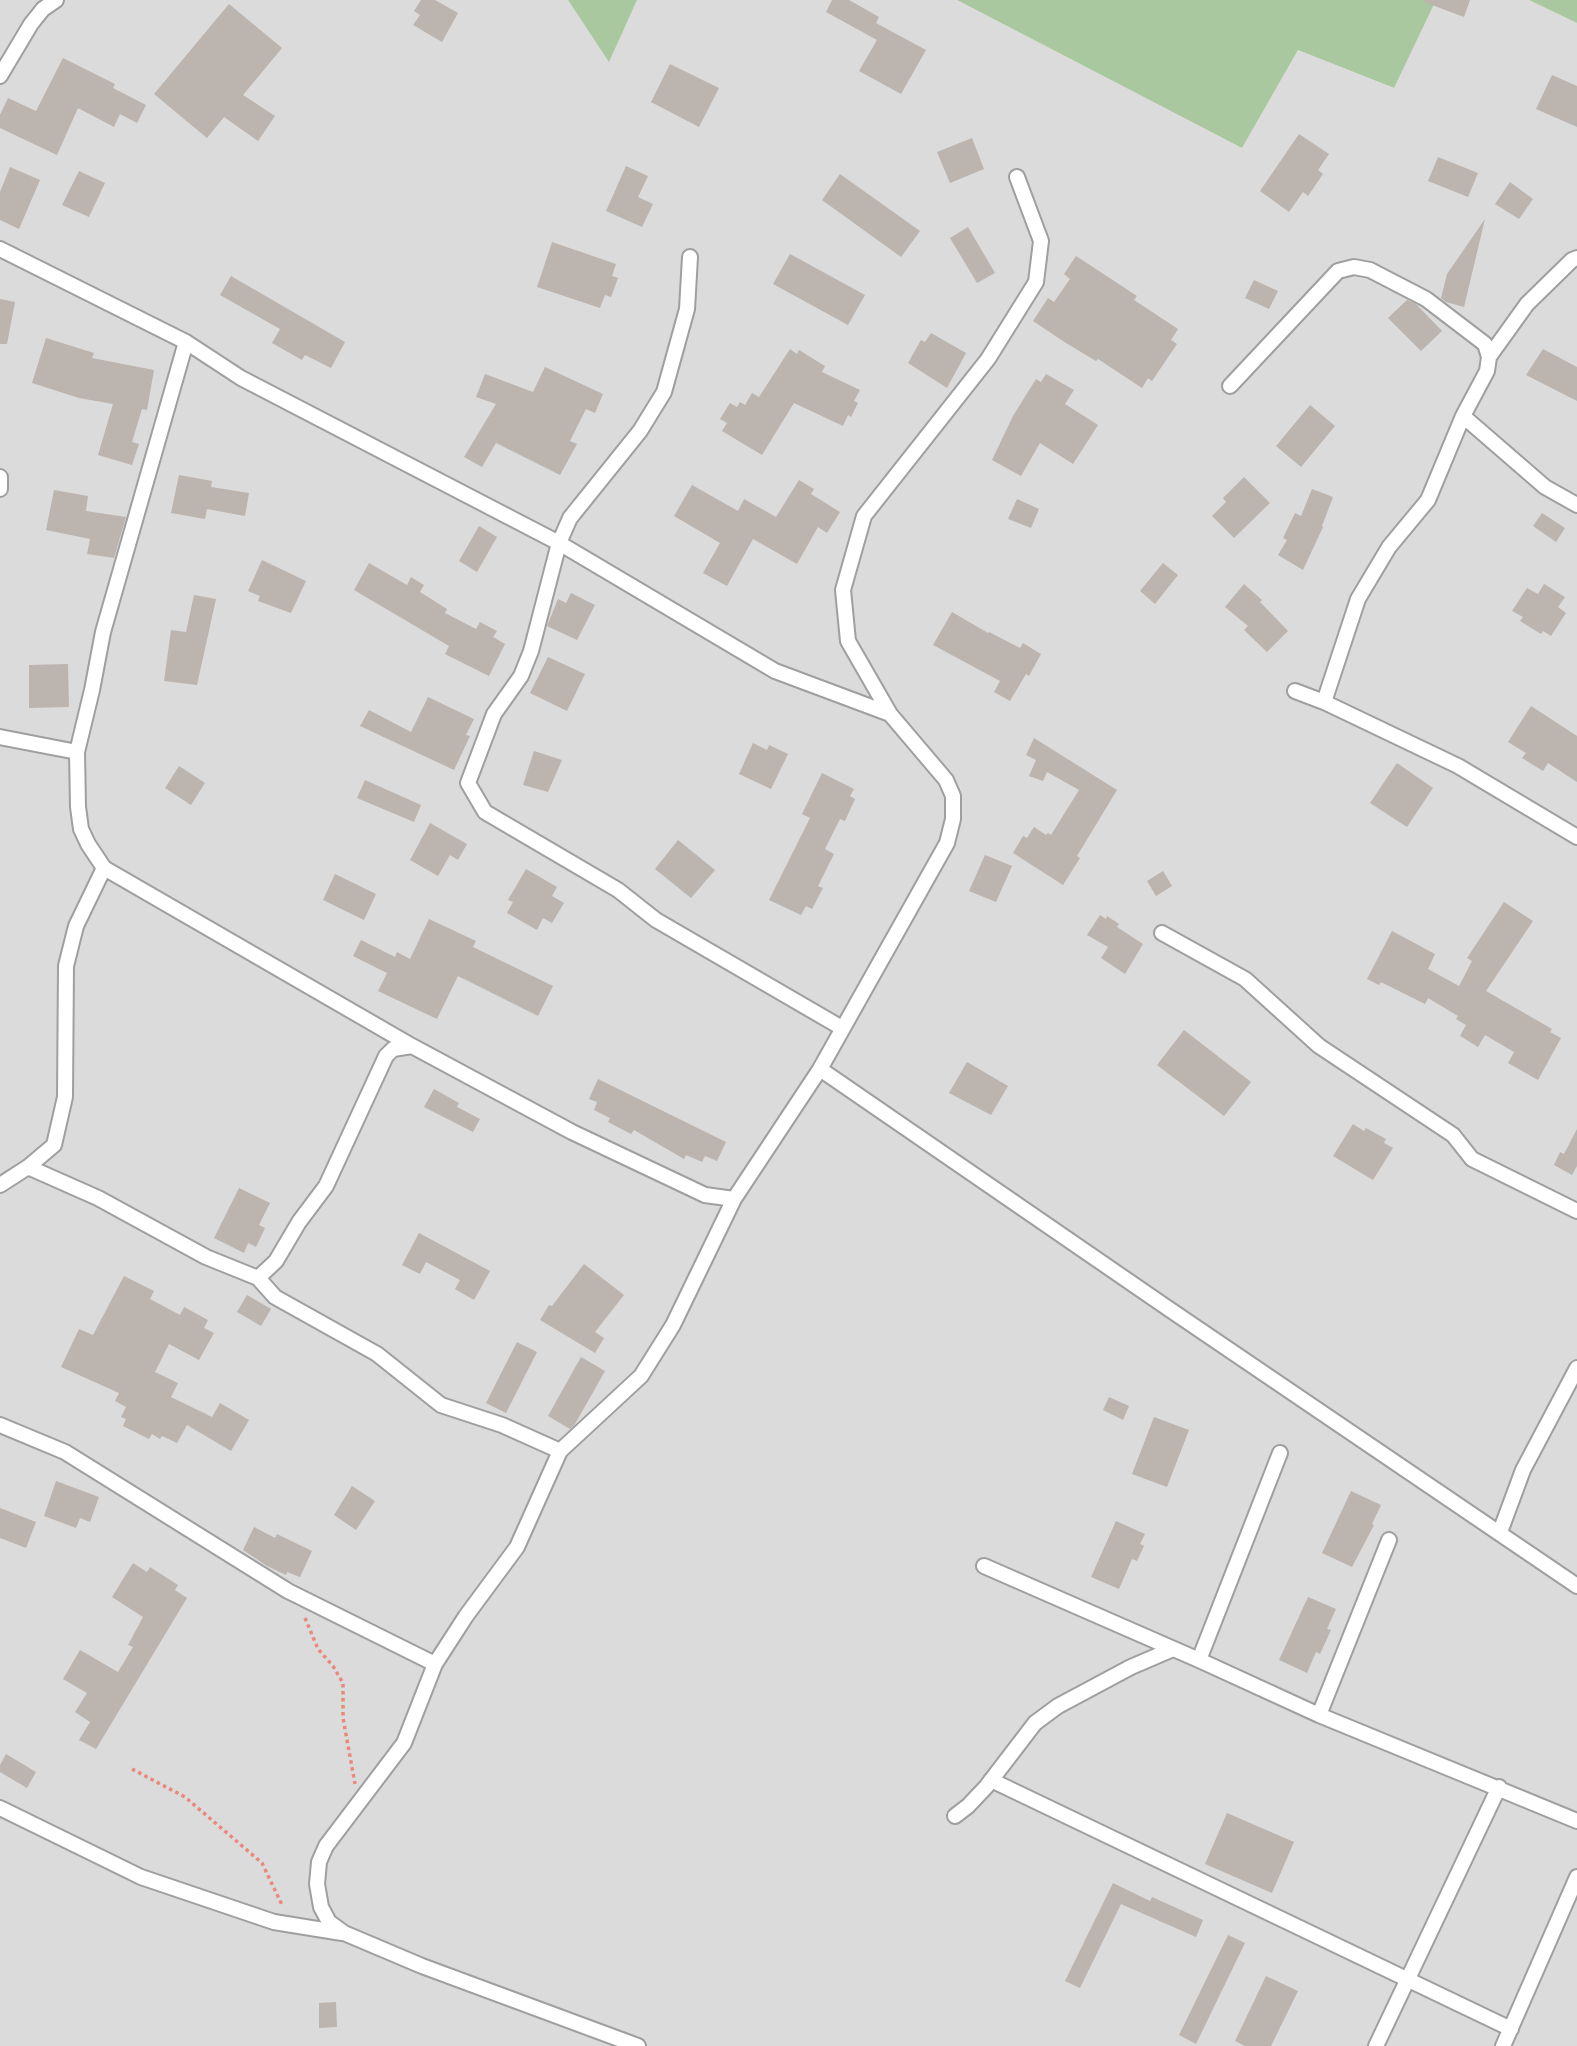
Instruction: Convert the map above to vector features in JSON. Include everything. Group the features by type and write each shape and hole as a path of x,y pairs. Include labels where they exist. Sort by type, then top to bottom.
{"street":[{"path":"0,76 31,24 43,9 56,0"},
{"path":"344,1933 330,1922 321,1907 317,1884 319,1862 326,1846 404,1743 435,1664 466,1616 517,1548 560,1451 641,1376 673,1325 734,1199 820,1069 947,843 953,819 953,796 946,780 890,714 848,641 843,590 864,516 988,359 1036,282 1041,241 1017,177"},
{"path":"0,249 186,342 241,378 559,543 775,671 890,714"},
{"path":"690,257 687,309 664,392 640,431 570,518 559,543 531,651 521,676 494,714 468,783 485,812 618,890 656,920 842,1028"},
{"path":"1489,358 1527,304 1577,258"},
{"path":"1230,386 1338,271 1354,267 1370,270 1426,299 1485,344 1489,358 1487,370 1428,500 1389,547 1358,599 1324,702"},
{"path":"186,342 103,632 77,752 78,807 81,829 88,844 104,868 412,1046 615,1154 705,1195 734,1199"},
{"path":"1464,416 1545,486 1577,506"},
{"path":"0,477 0,489"},
{"path":"1295,691 1324,702 1458,766 1577,837"},
{"path":"0,737 77,752"},
{"path":"0,1185 54,1145 65,1097 66,966 76,926 104,868"},
{"path":"1162,933 1245,979 1319,1046 1453,1135 1472,1159 1577,1211"},
{"path":"258,1279 276,1261 299,1222 326,1186 386,1056 393,1049 412,1046"},
{"path":"820,1069 1169,1310 1577,1586"},
{"path":"27,1167 98,1198 205,1257 258,1279 275,1297 377,1354 441,1405 502,1426 560,1451"},
{"path":"1500,1532 1523,1469 1577,1368"},
{"path":"0,1425 65,1452 288,1591 435,1664"},
{"path":"1199,1660 1280,1454"},
{"path":"1320,1715 1389,1540"},
{"path":"984,1566 1320,1715 1577,1821"},
{"path":"954,1816 968,1806 991,1780 1035,1723 1058,1706 1131,1667 1173,1649"},
{"path":"991,1780 1511,2029"},
{"path":"1376,2046 1499,1787"},
{"path":"0,1808 141,1877 274,1922 344,1933 422,1966 638,2046"},
{"path":"1503,2046 1577,1877"}],"path":[{"path":"288,1591 301,1609 318,1649 343,1683 343,1718 359,1803"},
{"path":"132,1769 185,1797 262,1863 292,1925"}],"shaded area":[{"path":"0,0 568,0 609,61 637,0 957,0 1242,148 1298,50 1393,88 1436,0 1529,0 1577,23 1577,2046 0,2046"}],"green space":[{"path":"568,0 637,0 609,62"},
{"path":"957,0 1436,0 1394,88 1298,50 1242,148"},
{"path":"1529,0 1577,0 1577,23"}],"building":[{"path":"421,0 435,0 458,13 442,42 413,25 420,15 414,11"},
{"path":"832,0 849,0 879,17 876,23 926,50 901,94 859,71 877,40 826,12"},
{"path":"1424,0 1470,0 1464,17"},
{"path":"229,4 282,48 243,95 275,116 258,141 224,117 207,138 154,94"},
{"path":"63,58 115,84 113,88 146,105 137,123 120,114 114,127 78,108 57,155 0,128 0,115 8,98 36,111"},
{"path":"670,64 719,88 699,127 651,102"},
{"path":"1552,75 1577,86 1577,127 1536,109"},
{"path":"1299,134 1329,154 1318,170 1323,174 1308,196 1303,192 1289,212 1260,191"},
{"path":"972,138 984,169 950,183 937,152"},
{"path":"1438,157 1478,173 1468,197 1428,181"},
{"path":"626,166 648,176 638,197 653,204 642,227 606,211"},
{"path":"10,167 40,180 19,229 0,220 0,192"},
{"path":"79,171 105,183 89,217 62,205"},
{"path":"840,174 920,231 901,257 822,200"},
{"path":"1510,182 1533,199 1519,219 1495,204"},
{"path":"1485,219 1464,307 1446,302 1441,298 1447,274"},
{"path":"968,227 995,273 977,283 950,238"},
{"path":"552,242 616,264 612,276 618,278 611,297 605,295 600,308 537,287"},
{"path":"790,254 865,295 848,325 773,284"},
{"path":"1076,256 1137,296 1134,300 1178,329 1171,340 1177,344 1152,381 1148,378 1142,388 1033,321 1048,298 1054,302 1070,279 1064,274"},
{"path":"231,276 345,342 331,368 305,355 302,360 272,343 280,329 220,295"},
{"path":"1254,280 1278,291 1269,309 1245,298"},
{"path":"0,299 15,302 7,344 0,344"},
{"path":"1407,300 1416,304 1442,331 1421,351 1388,318"},
{"path":"931,333 966,353 947,388 908,363 921,340 925,342"},
{"path":"46,338 94,353 92,358 154,370 147,410 142,409 132,442 139,444 132,465 98,455 113,404 79,398 32,383"},
{"path":"790,349 797,354 799,350 825,366 822,372 860,390 854,401 858,403 843,426 794,403 762,455 722,431 727,423 720,419 730,403 737,407 740,402 745,405 752,393 759,397"},
{"path":"1543,349 1577,367 1577,401 1526,375"},
{"path":"545,367 603,394 595,413 586,409 570,441 577,444 560,475 496,443 482,467 464,457 496,404 476,397 485,374 533,392"},
{"path":"1046,374 1074,390 1065,404 1098,425 1073,464 1040,443 1021,476 992,460 1013,416 1036,379 1041,382"},
{"path":"1310,405 1335,426 1301,467 1276,446"},
{"path":"179,475 212,481 211,487 249,493 245,516 207,509 205,519 171,513"},
{"path":"1244,477 1270,503 1234,538 1212,516 1226,502 1223,498"},
{"path":"799,480 814,489 811,494 840,512 827,533 818,527 797,564 753,539 727,586 703,573 720,543 674,516 692,485 738,511 744,499 776,517"},
{"path":"1312,489 1333,497 1323,527 1303,570 1278,555 1287,540 1283,538 1295,513 1301,516"},
{"path":"54,490 88,496 86,511 126,517 114,558 87,554 90,539 46,530"},
{"path":"1017,499 1039,509 1031,528 1008,519"},
{"path":"1542,513 1565,528 1556,542 1533,526"},
{"path":"479,526 497,537 477,572 459,561"},
{"path":"262,560 306,581 291,613 258,601 260,596 248,591"},
{"path":"369,563 407,585 411,577 424,585 420,592 447,609 445,613 476,629 480,622 497,631 493,637 505,644 489,676 445,654 449,646 354,590"},
{"path":"1163,563 1178,575 1155,604 1140,591"},
{"path":"1244,584 1262,600 1260,602 1288,631 1267,652 1244,630 1248,626 1225,607"},
{"path":"1544,584 1565,597 1558,607 1566,613 1551,636 1543,631 1541,634 1520,621 1523,617 1512,611 1527,588 1538,594"},
{"path":"571,593 595,605 577,640 547,626 558,599 566,603"},
{"path":"194,595 216,599 197,685 164,681 171,630 186,632"},
{"path":"952,612 988,633 1020,648 1023,643 1041,654 1010,701 994,692 1000,681 933,645"},
{"path":"548,657 585,674 567,711 530,693"},
{"path":"68,664 69,707 29,708 29,665"},
{"path":"428,697 474,719 466,735 470,736 454,770 360,726 369,710 411,732"},
{"path":"1531,706 1577,736 1577,782 1548,763 1543,771 1522,758 1526,753 1508,742"},
{"path":"1034,738 1117,790 1077,856 1080,858 1063,885 1013,853 1023,836 1027,838 1034,827 1046,835 1051,835 1079,790 1047,772 1043,781 1029,776 1036,760 1026,755"},
{"path":"753,743 767,750 769,745 788,754 771,789 739,774"},
{"path":"534,751 562,760 548,792 523,785"},
{"path":"1397,763 1433,788 1407,827 1370,803"},
{"path":"179,766 205,783 191,805 165,788"},
{"path":"822,773 854,789 850,796 855,799 845,821 840,819 825,849 834,854 818,886 823,888 812,909 806,906 801,915 769,900 810,818 802,814"},
{"path":"365,780 421,805 414,822 357,798"},
{"path":"430,823 467,844 458,860 450,855 438,876 410,860"},
{"path":"678,840 715,870 691,898 655,869"},
{"path":"985,855 1012,866 996,902 969,891"},
{"path":"526,869 557,887 552,896 564,903 552,923 543,918 537,930 507,913 513,902 508,900"},
{"path":"1163,871 1172,886 1156,896 1147,881"},
{"path":"335,874 376,894 364,920 323,900"},
{"path":"1504,902 1533,921 1486,991 1552,1029 1550,1032 1561,1038 1538,1080 1508,1063 1514,1052 1485,1035 1478,1047 1460,1036 1466,1025 1456,1019 1458,1016 1428,998 1425,1004 1381,982 1379,985 1367,979 1392,931 1435,954 1428,969 1459,986 1472,961 1467,958"},
{"path":"1100,915 1119,924 1117,927 1143,944 1125,974 1101,958 1108,947 1087,935"},
{"path":"429,919 476,941 473,947 553,986 538,1016 458,976 437,1019 378,991 387,973 353,956 361,940 395,957 397,952 410,959"},
{"path":"1184,1030 1251,1082 1224,1116 1157,1065"},
{"path":"967,1062 1008,1086 991,1115 949,1093"},
{"path":"598,1079 726,1142 717,1161 705,1156 702,1162 686,1155 684,1159 634,1130 631,1134 608,1122 610,1118 594,1110 597,1102 589,1099"},
{"path":"434,1089 459,1103 457,1107 480,1119 473,1132 424,1107"},
{"path":"1353,1124 1386,1139 1384,1143 1393,1148 1373,1180 1333,1156"},
{"path":"1577,1129 1577,1166 1572,1175 1554,1165 1560,1152 1564,1154"},
{"path":"239,1188 270,1203 259,1225 265,1228 256,1247 248,1243 244,1253 214,1238"},
{"path":"419,1233 490,1271 474,1300 455,1289 460,1280 426,1262 420,1274 402,1265"},
{"path":"584,1264 624,1295 595,1332 604,1338 595,1353 540,1320 549,1305 552,1306"},
{"path":"124,1276 154,1291 150,1299 180,1315 184,1307 208,1320 204,1328 214,1333 199,1360 169,1344 155,1372 178,1383 171,1397 212,1417 220,1403 249,1420 231,1451 187,1425 177,1443 152,1434 149,1439 123,1426 126,1419 121,1417 126,1407 115,1401 119,1393 61,1367 79,1329 93,1335"},
{"path":"247,1295 271,1309 261,1326 237,1312"},
{"path":"517,1342 537,1352 506,1413 486,1403"},
{"path":"581,1357 605,1371 570,1429 548,1416"},
{"path":"1109,1397 1129,1406 1123,1420 1103,1410"},
{"path":"1154,1417 1189,1430 1167,1487 1132,1474"},
{"path":"56,1481 99,1497 90,1522 80,1518 76,1528 44,1516"},
{"path":"352,1486 375,1501 356,1530 334,1515"},
{"path":"1351,1491 1381,1505 1372,1524 1374,1525 1352,1567 1322,1553"},
{"path":"0,1508 36,1522 26,1548 0,1538"},
{"path":"1116,1521 1145,1534 1140,1544 1144,1546 1137,1561 1132,1559 1119,1589 1091,1577"},
{"path":"254,1527 275,1538 277,1534 312,1551 300,1577 287,1572 286,1575 267,1566 243,1550"},
{"path":"133,1563 147,1572 150,1567 178,1585 175,1590 187,1598 96,1749 79,1740 90,1722 75,1712 87,1693 63,1679 80,1650 118,1672 133,1647 128,1645 143,1617 112,1597"},
{"path":"1308,1597 1336,1609 1327,1629 1331,1630 1320,1654 1316,1652 1307,1673 1279,1660"},
{"path":"6,1754 36,1772 27,1788 0,1772 0,1765"},
{"path":"1227,1813 1294,1842 1272,1893 1205,1864"},
{"path":"1113,1883 1150,1901 1152,1897 1203,1920 1196,1937 1121,1904 1080,1988 1065,1981"},
{"path":"1228,1935 1245,1943 1196,2044 1179,2035"},
{"path":"1266,1976 1298,1991 1271,2046 1245,2046 1235,2041"},
{"path":"336,2002 337,2027 319,2028 319,2003"}]}
